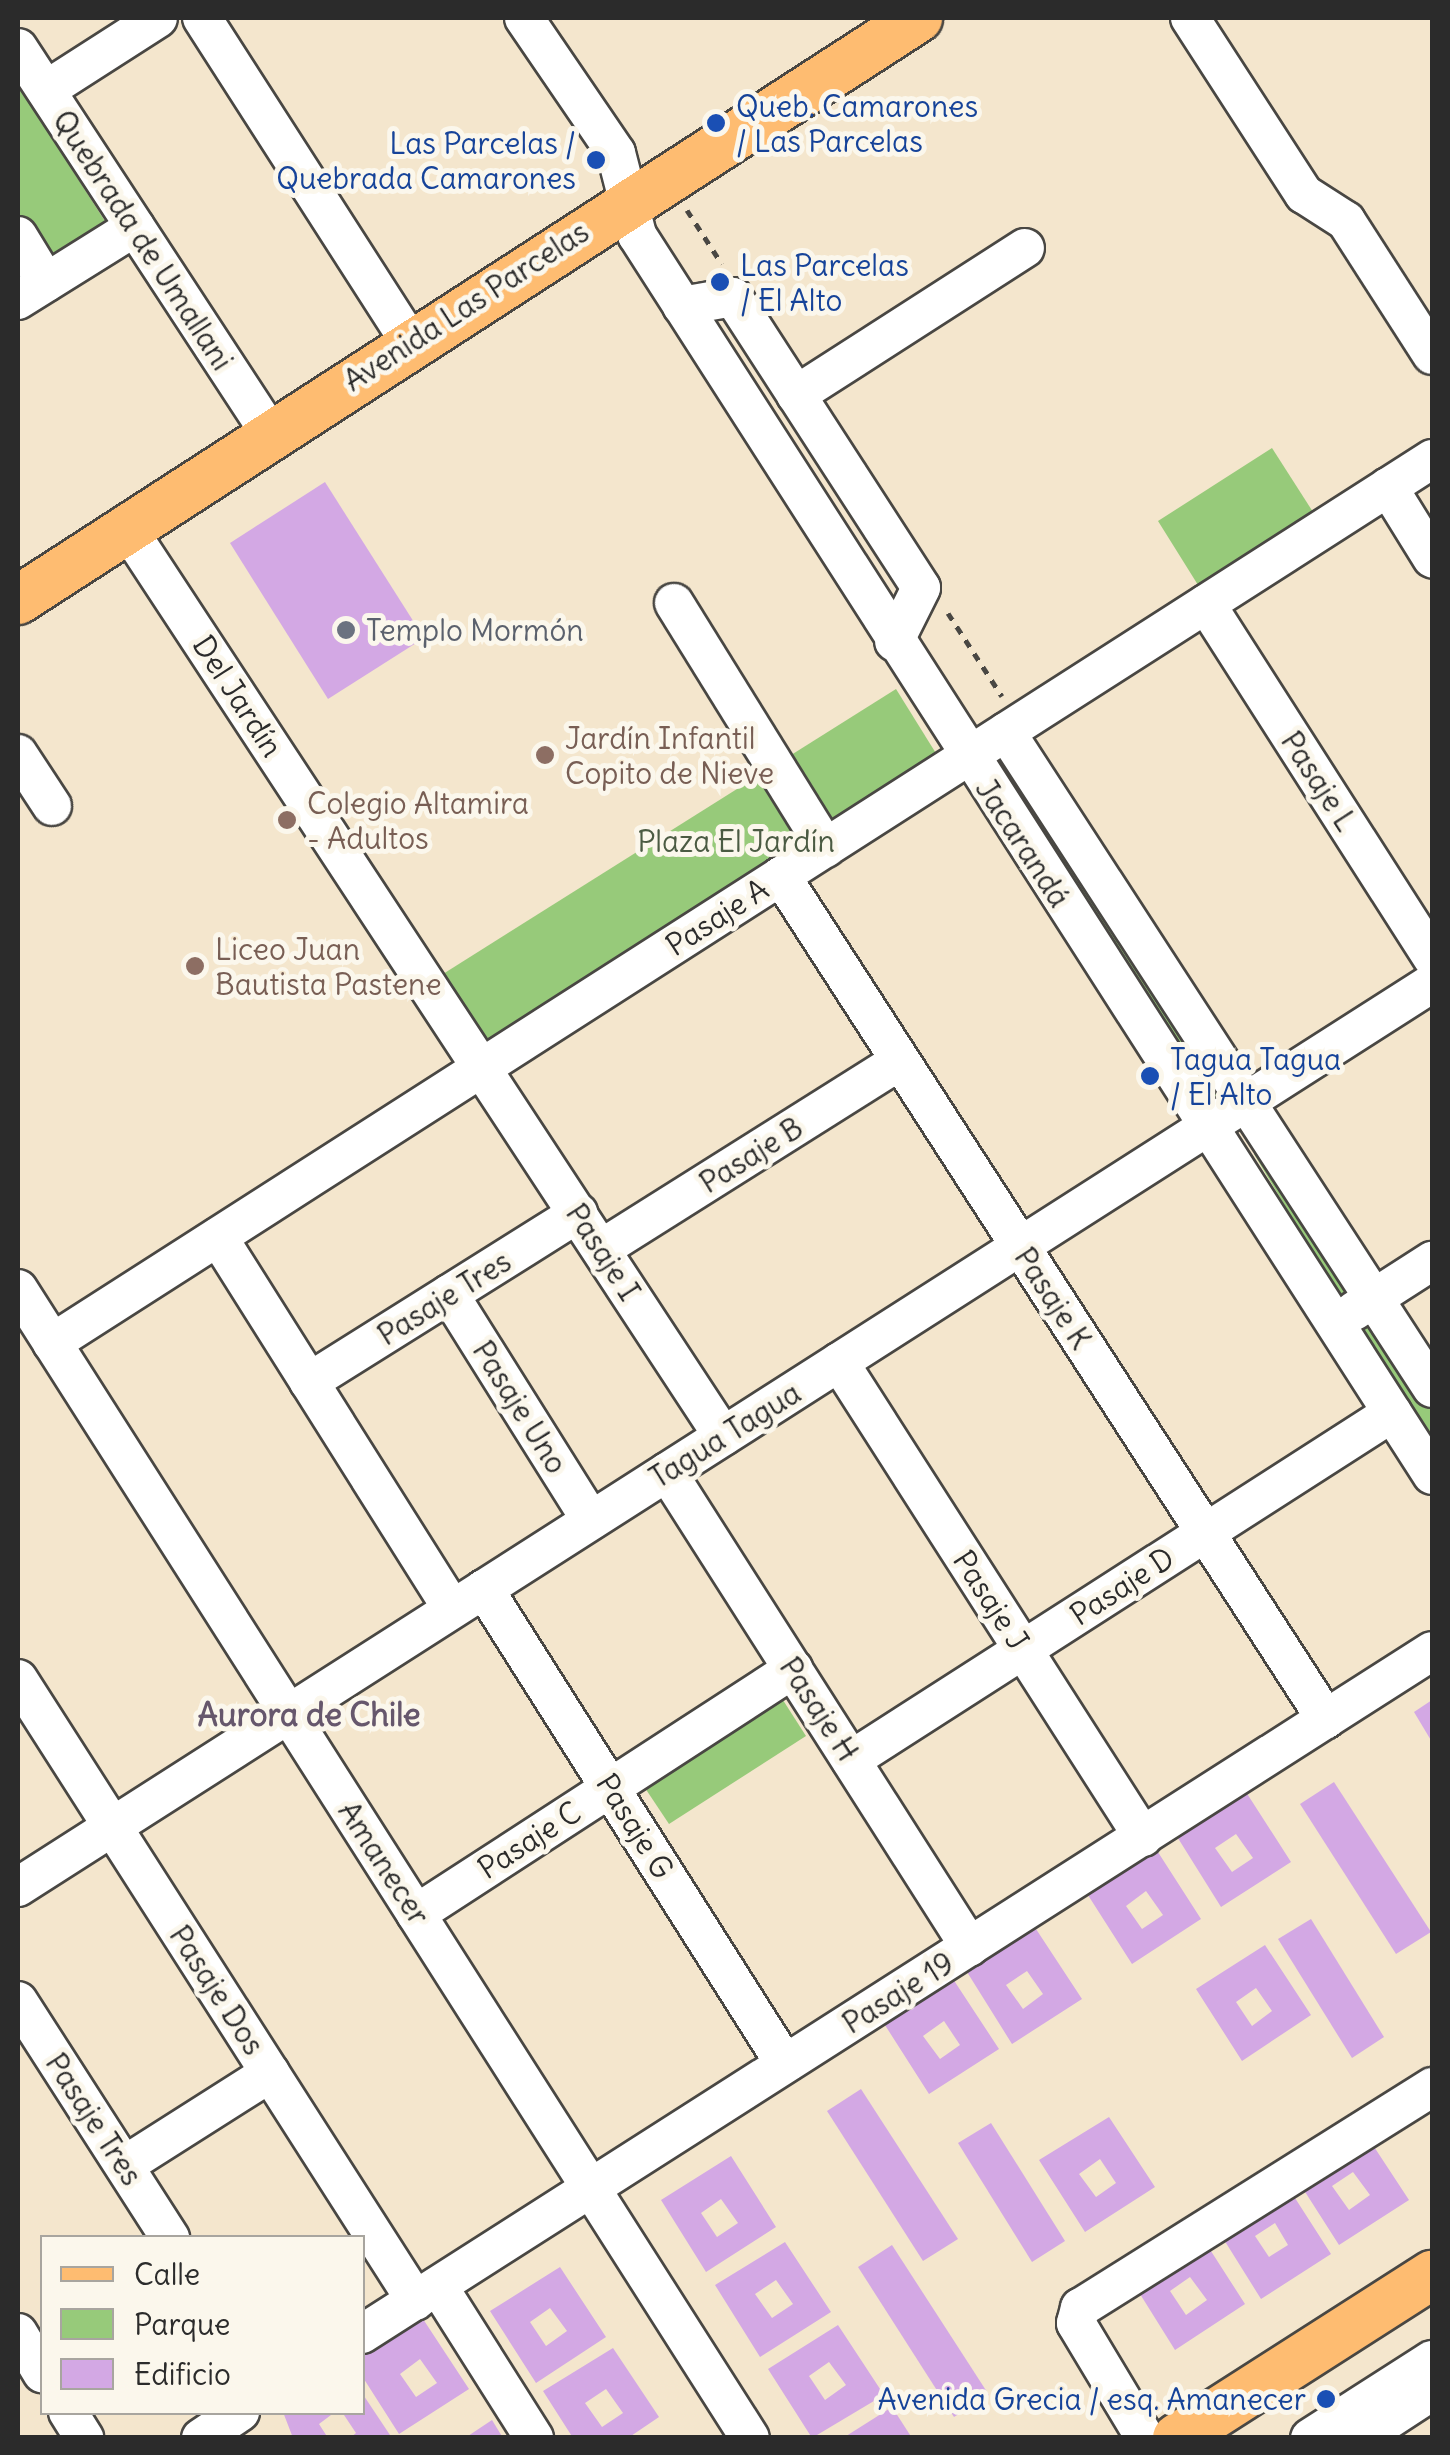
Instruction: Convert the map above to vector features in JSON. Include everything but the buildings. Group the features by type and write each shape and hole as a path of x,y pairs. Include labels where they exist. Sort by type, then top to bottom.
{"main road":[{"name":"Avenida Las Parcelas","path":"18,600 125,525 918,18"},
{"path":"1177,2438 1432,2275"}],"street":[{"path":"46,90 158,18"},
{"path":"202,18 410,342"},
{"name":"Jacarandá","path":"524,18 616,152 637,235 966,757 1210,1126 1432,1475"},
{"path":"1190,18 1304,194 1346,221 1432,355"},
{"name":"Quebrada de Umallani","path":"18,48 269,432"},
{"path":"18,236 32,291 135,227"},
{"path":"796,395 1026,248"},
{"path":"682,306 734,297 920,588 894,642"},
{"name":"Pasaje A","path":"52,1343 1432,459"},
{"path":"1388,487 1432,558"},
{"name":"Del Jardín","path":"125,525 483,1067"},
{"path":"674,603 826,848"},
{"name":"Pasaje L","path":"1206,604 1432,958"},
{"path":"1006,732 1432,1388"},
{"path":"18,754 52,806"},
{"name":"Pasaje K","path":"781,876 1326,1719"},
{"name":"Tagua Tagua","path":"18,1887 1432,983"},
{"name":"Pasaje B","path":"601,1249 900,1061"},
{"name":"Pasaje I","path":"483,1067 723,1436"},
{"name":"Pasaje Tres","path":"309,1382 578,1214"},
{"path":"218,1237 452,1609"},
{"path":"1335,1324 1432,1260"},
{"name":"Amanecer","path":"19,1293 750,2438"},
{"name":"Pasaje Uno","path":"449,1294 591,1520"},
{"name":"Pasaje J","path":"839,1362 1143,1838"},
{"name":"Pasaje D","path":"851,1760 1392,1413"},
{"name":"Pasaje H","path":"667,1472 970,1947"},
{"name":"Pasaje G","path":"484,1589 785,2064"},
{"name":"Pasaje 19","path":"365,2332 1432,1651"},
{"name":"Pasaje C","path":"416,1914 793,1669"},
{"name":"Pasaje Dos","path":"18,1679 270,2073 534,2438"},
{"name":"Pasaje Tres","path":"18,2001 168,2235"},
{"path":"125,2165 270,2073"},
{"path":"1145,2438 1076,2323 1080,2308 1432,2086"},
{"path":"18,2334 40,2370"},
{"path":"1310,2438 1432,2360"},
{"path":"1360,2438 1432,2391"},
{"path":"70,2415 84,2438"},
{"path":"201,2438 236,2415"}],"green space":[{"path":"18,85 110,229 52,267 18,216"},
{"path":"1272,448 1313,512 1198,585 1158,521"},
{"name":"Plaza El Jardín","path":"896,689 942,763 490,1049 443,974"},
{"path":"1032,752 1241,1080 1211,1103 995,770"},
{"path":"1273,1142 1367,1285 1341,1300 1254,1154"},
{"path":"1385,1310 1432,1383 1432,1440 1359,1326"},
{"path":"781,1697 806,1736 669,1824 643,1785"}],"place":[{"name":"Queb. Camarones / Las Parcelas","path":"716,123"},
{"name":"Las Parcelas / Quebrada Camarones","path":"596,160"},
{"name":"Las Parcelas / El Alto","path":"720,282"},
{"name":"Templo Mormón","path":"346,630"},
{"name":"Jardín Infantil Copito de Nieve","path":"545,755"},
{"name":"Colegio Altamira - Adultos","path":"287,820"},
{"name":"Liceo Juan Bautista Pastene","path":"195,966"},
{"name":"Tagua Tagua / El Alto","path":"1150,1076"},
{"name":"Avenida Grecia / esq. Amanecer","path":"1326,2399"}],"district":[{"name":"Aurora de Chile","path":"309,1715"}]}
